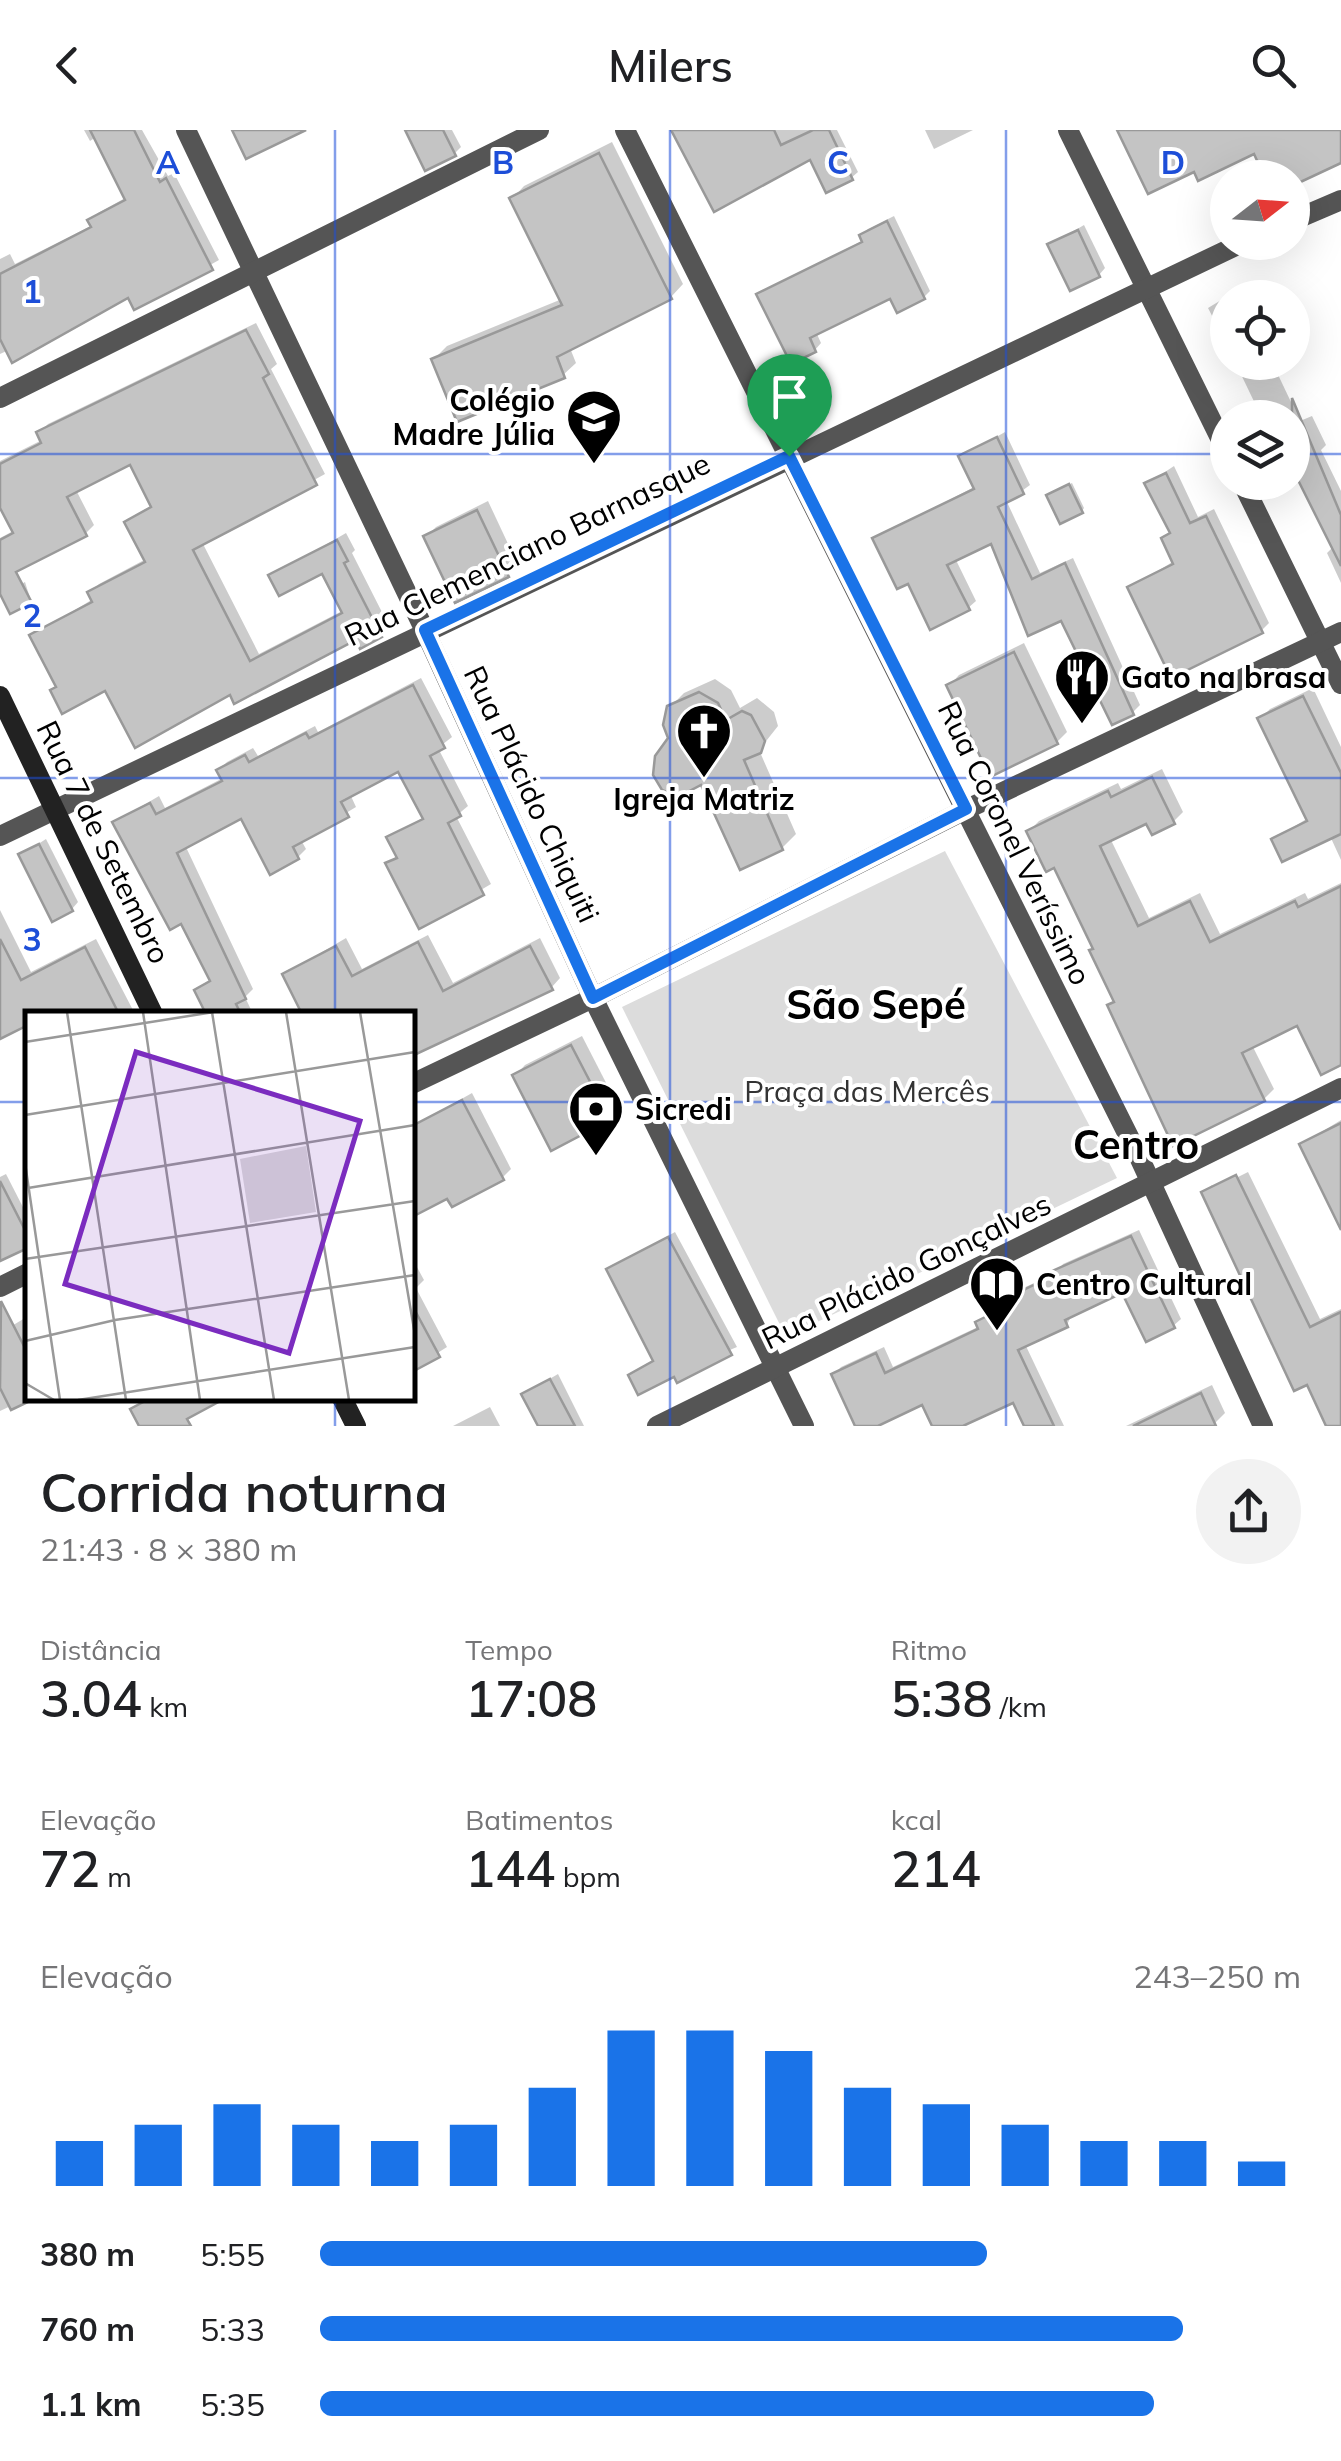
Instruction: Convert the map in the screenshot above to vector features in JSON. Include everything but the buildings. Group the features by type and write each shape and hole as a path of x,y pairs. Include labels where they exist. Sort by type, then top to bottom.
{"main road":[{"name":"Rua 7 de Setembro","path":"0,696 152,1011"},
{"path":"344,1401 356,1426"}],"street":[{"name":"Rua Plácido Chiquiti","path":"186,130 425,630 593,998 804,1426"},
{"path":"0,398 538,130"},
{"name":"Rua Coronel Veríssimo","path":"625,130 1151,1184 1263,1426"},
{"path":"1068,130 1210,418"},
{"path":"1310,213 1341,200"},
{"name":"Rua Clemenciano Barnasque","path":"0,836 1210,257"},
{"path":"1251,500 1341,684"},
{"path":"415,1083 593,998 966,809 1341,632"},
{"name":"Rua Plácido Gonçalves","path":"658,1426 1341,1088"},
{"path":"0,1287 25,1274"}],"green space":[{"name":"Praça das Mercês","path":"945,851 1117,1178 786,1337 622,1007"}],"place":[{"name":"Colégio Madre Júlia","path":"594,466"},
{"name":"Gato na brasa","path":"1082,726"},
{"name":"Igreja Matriz","path":"704,780"},
{"name":"Sicredi","path":"596,1158"},
{"name":"Centro Cultural","path":"997,1333"}],"district":[{"name":"São Sepé","path":"876,1004"},
{"name":"Centro","path":"1136,1144"}],"route":[{"path":"789,456 966,809 593,998 425,630 789,456"}]}
